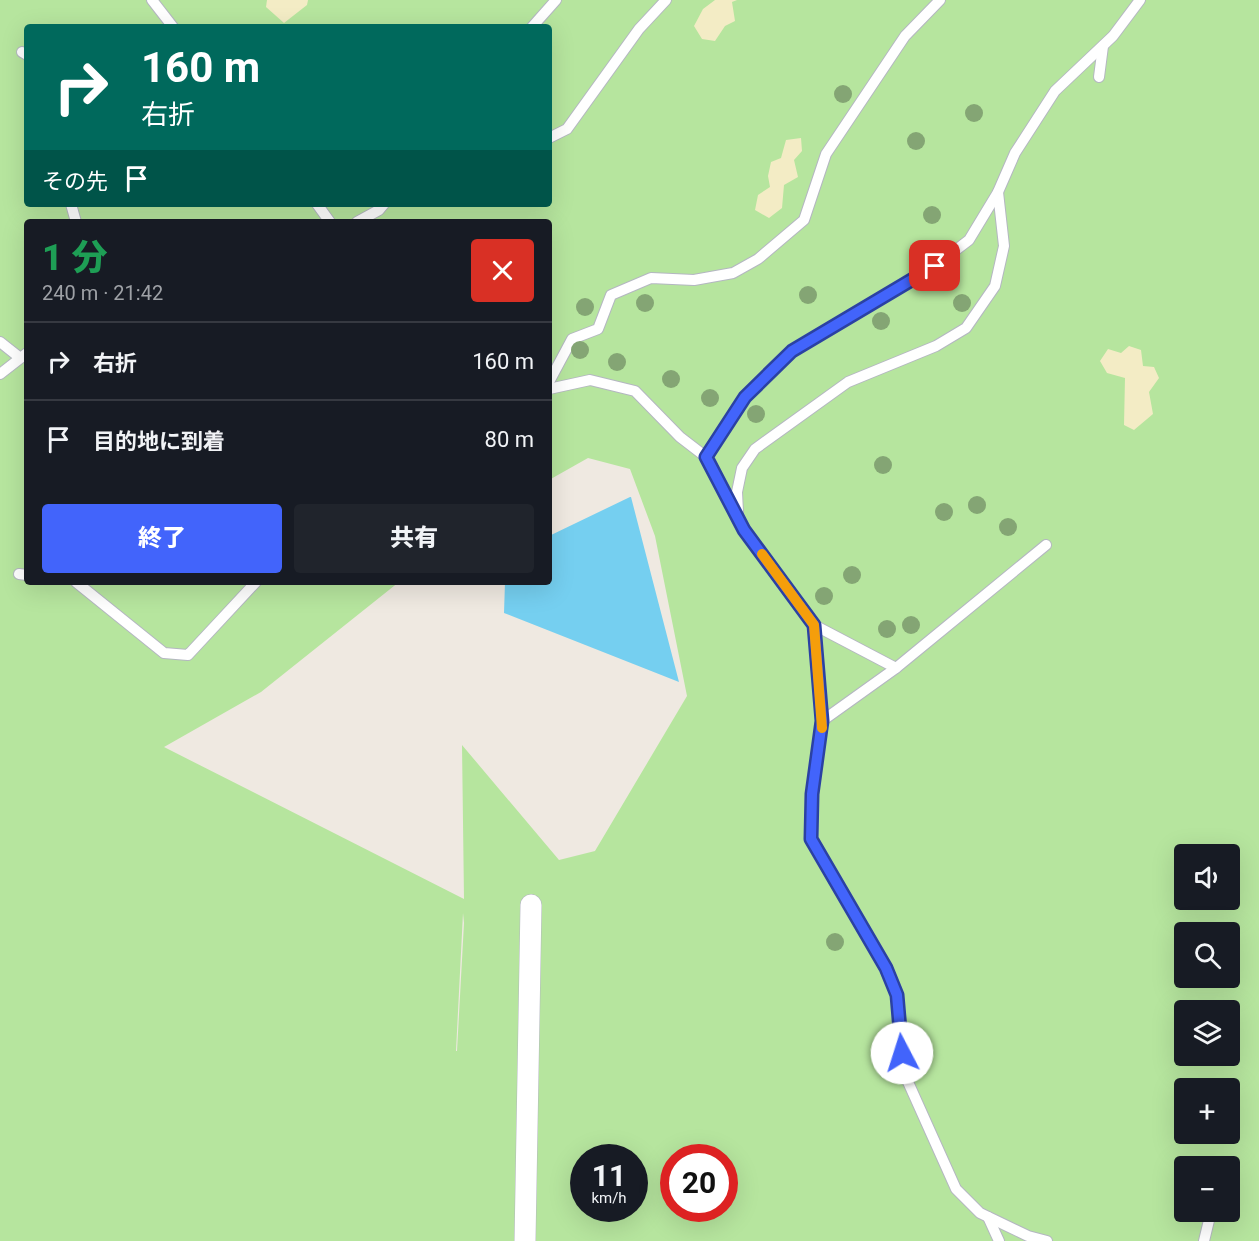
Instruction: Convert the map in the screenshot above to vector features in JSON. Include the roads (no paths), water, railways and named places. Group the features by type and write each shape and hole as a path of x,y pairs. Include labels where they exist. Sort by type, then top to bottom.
{"street":[{"path":"525,1241 531,905"}],"lane":[{"path":"152,0 171,24"},
{"path":"535,24 556,0"},
{"path":"552,136 567,129 639,29 666,0"},
{"path":"552,376 572,339 598,329 611,295 651,278 694,280 733,273 758,259 804,219 826,154 905,36 940,0"},
{"path":"706,457 745,397 792,351 935,266 969,240 998,192 1015,153 1055,91 1103,46 1140,0"},
{"path":"1099,77 1103,46"},
{"path":"738,517 737,492 742,468 755,449 848,382 936,346 966,328 994,286 1002,256 1004,246 998,192"},
{"path":"362,219 382,207"},
{"path":"0,342 23,355 0,374"},
{"path":"552,388 590,380 634,391 680,437 706,457 744,530 814,625 896,668"},
{"path":"822,721 896,668 1046,544"},
{"path":"80,585 164,653 188,656 253,585"},
{"path":"814,625 822,721 812,794 811,839 886,968 897,995 904,1073 956,1189 988,1216 1028,1236 1047,1241"},
{"path":"988,1216 999,1241"},
{"path":"1204,1241 1209,1222"}],"water":[{"path":"631,497 679,682 504,613 505,585 552,585 552,535"}]}
